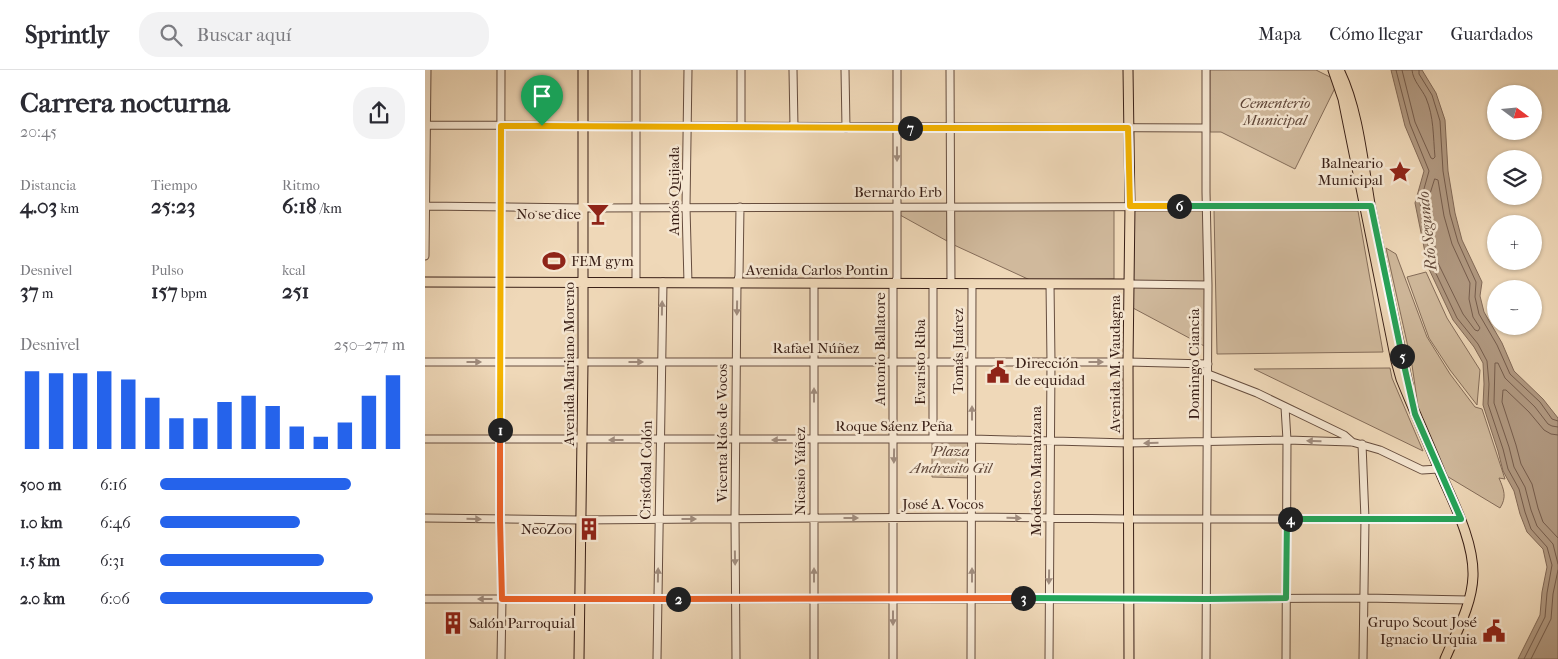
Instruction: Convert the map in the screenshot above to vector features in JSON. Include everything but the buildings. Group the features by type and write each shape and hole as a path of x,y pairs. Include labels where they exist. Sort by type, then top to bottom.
{"main road":[{"name":"Avenida Mariano Moreno","path":"579,659 580,520 583,440 583,70"},
{"name":"Avenida M. Vaudagna","path":"1128,70 1130,206 1128,362 1129,659"},
{"path":"1333,70 1343,99 1368,206"},
{"path":"1339,70 1344,79 1352,108 1396,361 1415,414 1461,519 1469,546 1473,575 1468,600 1445,659"},
{"name":"Avenida Carlos Pontin","path":"425,282 1129,284"}],"street":[{"path":"425,256 427,70"},
{"path":"501,70 501,659"},
{"path":"636,70 636,282"},
{"name":"Amós Quijada","path":"688,70 688,283"},
{"path":"741,70 741,126"},
{"path":"793,70 794,128"},
{"path":"845,70 845,128"},
{"name":"Antonio Ballatore","path":"893,659 893,287 897,278 897,70"},
{"path":"950,70 951,283"},
{"name":"Domingo Ciancia","path":"1206,70 1208,285 1206,659"},
{"path":"426,125 583,127 741,126 794,128 1206,128"},
{"name":"Bernardo Erb","path":"425,206 584,208 1368,206"},
{"name":"Vicenta Ríos de Vocos","path":"736,659 735,440 740,207"},
{"name":"Cristóbal Colón","path":"657,659 663,282"},
{"name":"Tomás Juárez","path":"971,659 972,283"},
{"name":"Nicasio Yáñez","path":"814,659 815,284"},
{"name":"Evaristo Riba","path":"933,284 933,439"},
{"name":"Modesto Maranzana","path":"1049,659 1050,284"},
{"name":"Avenida Carlos Pontin","path":"1129,284 1208,285"},
{"name":"Rafael Núñez","path":"425,362 971,361 1208,364"},
{"path":"1208,374 1257,393 1344,435 1352,442"},
{"path":"1285,407 1287,440 1286,659"},
{"name":"Roque Sáenz Peña","path":"425,439 972,439 1129,443 1287,440 1352,442 1380,450 1422,470 1439,469"},
{"path":"1362,444 1365,519 1363,659"},
{"name":"José A. Vocos","path":"425,518 500,520 972,517 1461,519"},
{"path":"425,599 1364,598 1468,600"}],"green space":[{"name":"Cementerio Municipal","path":"1210,70 1316,70 1334,79 1336,86 1295,169 1221,132 1210,132"},
{"path":"900,209 948,209 947,241 900,215"},
{"path":"954,209 1114,210 1114,279 1030,280 954,245"},
{"path":"1214,210 1358,211 1383,352 1217,354"},
{"path":"1134,211 1205,211 1208,348 1133,308"},
{"path":"1386,248 1396,254 1427,337 1450,374 1475,407 1482,409 1505,479 1499,478 1504,493 1500,508 1445,475 1419,413 1412,365"},
{"path":"1426,272 1447,318 1480,370 1477,405 1450,370 1429,338 1407,277"},
{"path":"1390,368 1392,378 1423,451 1254,369"},
{"name":"Plaza Andresito Gil","path":"932,441 969,441 970,478 932,477"}],"water":[{"name":"Río Segundo","path":"1391,70 1422,70 1436,93 1445,120 1448,171 1455,213 1462,240 1482,282 1480,296 1487,317 1487,335 1497,335 1514,371 1543,399 1558,418 1558,659 1518,659 1540,615 1547,567 1543,549 1527,532 1514,491 1503,471 1483,405 1483,363 1474,347 1453,320 1428,267 1415,203 1424,171 1405,126"}],"place":[{"name":"Balneario Municipal","path":"1400,172"},
{"name":"No se dice","path":"598,214"},
{"name":"FEM gym","path":"554,261"},
{"name":"Dirección de equidad","path":"998,372"},
{"name":"NeoZoo","path":"589,529"},
{"name":"Salón Parroquial","path":"453,623"},
{"name":"Grupo Scout José Ignacio Urquia","path":"1494,631"}],"route":[{"path":"501,126 542,126 1128,128 1130,206 1371,206 1415,414 1461,519 1287,519 1286,598 502,599 500,520 501,126"}]}
